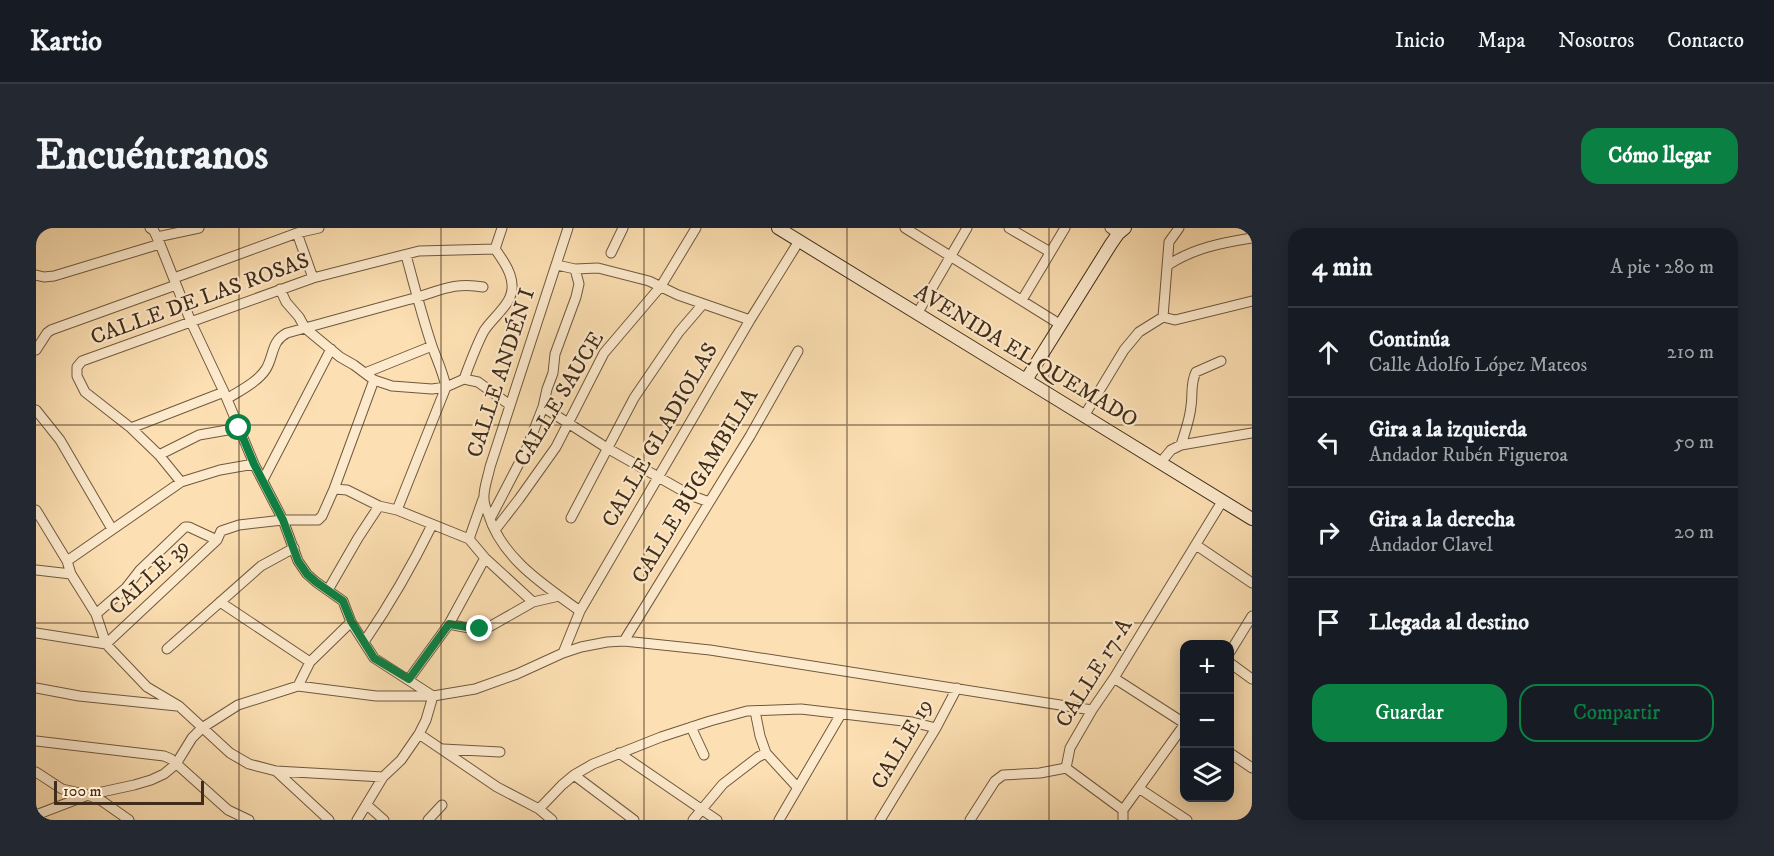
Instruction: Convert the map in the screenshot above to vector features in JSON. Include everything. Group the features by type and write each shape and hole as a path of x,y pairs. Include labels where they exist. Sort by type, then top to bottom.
{"main road":[{"name":"AVENIDA EL QUEMADO","path":"778,228 1252,519"},
{"path":"1026,380 1118,230"}],"street":[{"path":"36,275 54,276 155,234 199,228"},
{"path":"36,350 46,333 51,330 297,233 319,228"},
{"path":"464,379 485,329 508,301 512,290 511,276 495,249 502,228"},
{"name":"CALLE ANDÉN I","path":"469,539 483,498 490,467 568,228"},
{"path":"611,253 624,228"},
{"name":"CALLE SAUCE","path":"495,530 544,464 569,423 604,353 661,286 696,228"},
{"path":"905,228 1061,325"},
{"path":"917,314 967,228"},
{"path":"1009,228 1050,252"},
{"path":"1023,300 1065,228"},
{"path":"1163,317 1169,242 1179,228"},
{"path":"297,233 313,278"},
{"path":"155,234 254,464 283,520 298,561 307,574 343,601 351,621 374,658 433,696"},
{"path":"1168,265 1178,258 1214,244 1252,238"},
{"name":"CALLE GLADIOLAS","path":"563,652 580,611 750,320 799,241"},
{"name":"CALLE DE LAS ROSAS","path":"181,482 159,455 131,428 86,392 77,376 77,367 82,361 313,278 419,251 495,249"},
{"path":"397,510 446,387 417,298 406,255"},
{"path":"557,265 575,269 598,268 649,281 703,304 750,320"},
{"path":"490,519 530,443 543,407 546,389 553,373 555,354 576,297 579,284 575,269"},
{"path":"131,428 226,395 252,382 265,370 273,348 282,336 417,298 440,288 460,285 483,287"},
{"path":"280,290 305,328 374,381 413,389 432,389 446,387 464,379 478,382 510,405"},
{"path":"1084,416 1124,350 1139,332 1163,317 1174,320 1252,301"},
{"path":"571,518 634,398 679,332 703,304"},
{"path":"365,373 432,346"},
{"path":"263,480 331,349"},
{"name":"CALLE BUGAMBILIA","path":"624,641 750,436 798,351"},
{"path":"1181,445 1191,410 1191,386 1196,372 1221,362"},
{"path":"374,381 334,489 347,490 379,506 397,510 469,539 485,558 533,602"},
{"path":"543,407 607,448 698,500 709,502"},
{"path":"36,410 60,440 112,529"},
{"path":"159,455 199,435 239,428"},
{"path":"1161,462 1171,450 1181,445 1252,433"},
{"path":"67,561 181,482 220,470 254,464"},
{"name":"CALLE 39","path":"36,633 106,644 217,540 221,531 230,527 283,520 318,520 334,489"},
{"path":"483,498 501,542 532,576 580,611"},
{"name":"CALLE 17-A","path":"1066,768 1070,748 1092,710 1223,500"},
{"path":"328,590 379,506"},
{"path":"37,512 67,561 70,574 96,614 106,644 147,687 179,706 230,753 249,764 276,771 383,777"},
{"path":"364,642 415,561 432,525"},
{"path":"96,614 126,588 140,570 186,526 217,540"},
{"path":"1196,545 1252,583"},
{"path":"167,649 261,566 294,549"},
{"path":"409,679 449,624 485,558"},
{"path":"36,570 70,574"},
{"path":"449,624 480,629 489,627 533,602 559,596"},
{"path":"220,602 310,662"},
{"path":"1234,645 1252,616"},
{"path":"298,686 310,662 351,621"},
{"path":"36,815 88,795 151,780 164,774 176,764 192,738 202,728 238,705 298,686 363,695 433,696 476,689 517,674 563,652 624,641 711,650 1092,710"},
{"path":"1234,666 1252,679"},
{"path":"1114,678 1180,721"},
{"path":"36,688 79,696 179,706"},
{"name":"CALLE 19","path":"880,820 936,728 957,688"},
{"path":"357,820 383,777 402,760 419,734 433,696"},
{"path":"539,808 562,785 593,764 691,727 747,711 801,709 912,722 936,728"},
{"path":"755,711 766,753 798,788"},
{"path":"779,820 841,714"},
{"path":"691,727 704,755"},
{"path":"970,820 995,781 1003,775 1040,773 1066,768 1123,815 1180,731"},
{"path":"419,734 497,787 539,808 552,820"},
{"path":"36,741 164,756 228,810 249,820"},
{"path":"441,749 500,752"},
{"path":"619,753 717,820"},
{"path":"693,820 723,784 766,753"},
{"path":"1234,756 1252,768"},
{"path":"276,771 329,820"},
{"path":"36,772 62,789 102,801 129,820"},
{"path":"574,776 634,820"},
{"path":"1140,789 1187,820"},
{"path":"367,805 384,820"},
{"path":"428,820 442,805"}],"route":[{"path":"239,428 254,464 283,520 298,561 307,574 343,601 351,621 374,658 409,679 449,624 480,629"}]}
